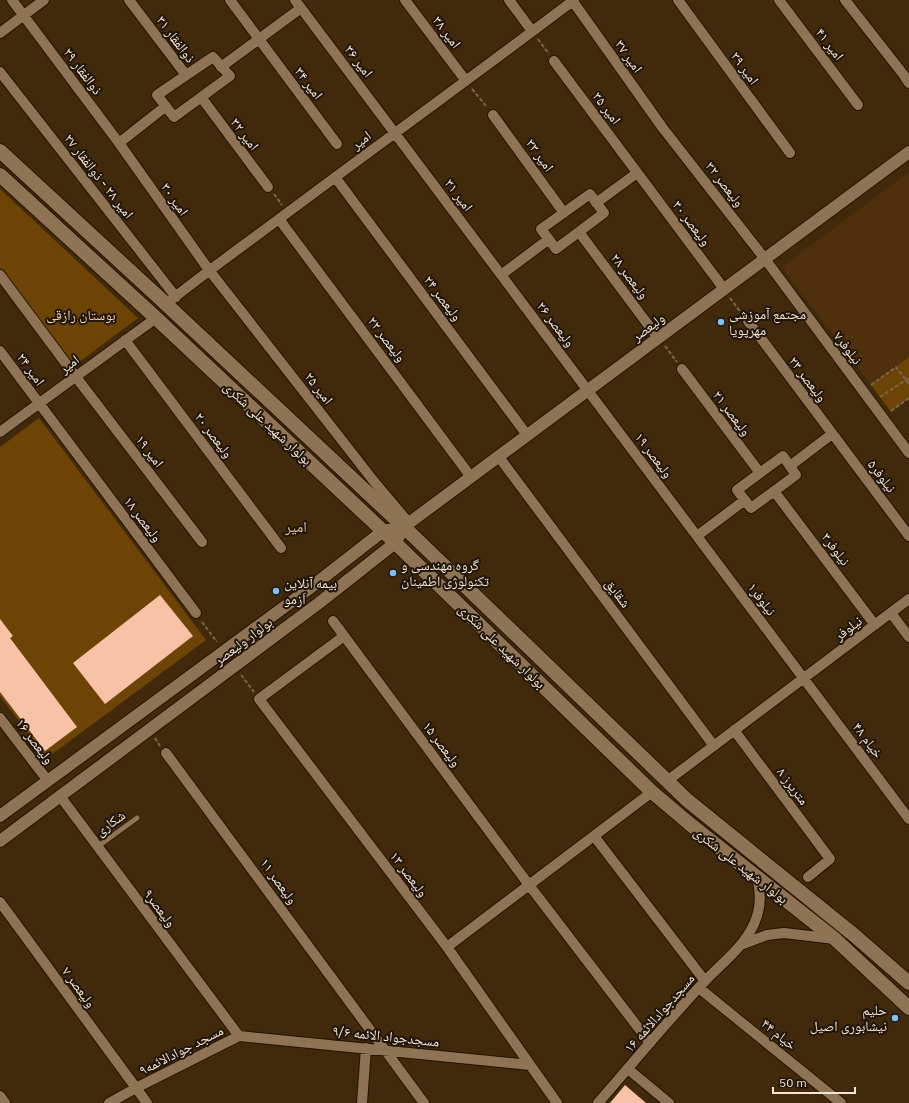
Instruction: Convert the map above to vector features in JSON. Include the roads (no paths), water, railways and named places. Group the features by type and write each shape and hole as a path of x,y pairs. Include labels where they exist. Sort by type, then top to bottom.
{"main road":[{"name":"بولوار شهید علی شکری","path":"0,151 55,202 171,300 406,525 459,580 687,800 854,936 909,983"},
{"name":"بولوار شهید علی شکری","path":"0,175 156,318 383,531 652,792 691,825 836,940 909,1008"},
{"path":"43,215 55,202"},
{"path":"446,592 459,580"}],"street":[{"name":"ذوالفقار ۲۹","path":"12,0 119,143"},
{"path":"0,33 44,0"},
{"name":"ذوالفقار ۳۱","path":"129,0 186,76"},
{"name":"امیر ۳۴","path":"230,0 337,144"},
{"name":"امیر ۳۸","path":"405,0 466,81"},
{"path":"509,0 532,31"},
{"name":"امیر","path":"171,300 208,270 283,216 394,132 466,81 573,0"},
{"name":"امیر ۳۷","path":"573,0 662,127"},
{"name":"امیر ۳۹","path":"678,0 790,153"},
{"name":"امیر ۴۱","path":"779,0 858,104"},
{"path":"845,0 909,83"},
{"path":"221,67 259,39 298,4"},
{"name":"امیر ۳۶","path":"298,4 394,132"},
{"path":"213,57 221,67 230,76 174,117 157,95 213,57"},
{"name":"امیر ۳۵","path":"554,61 637,173"},
{"name":"امیر ۲۸ - ذوالفقار ۲۷","path":"0,72 171,300"},
{"name":"امیر ۳۲","path":"201,97 268,187"},
{"path":"119,143 166,106"},
{"name":"امیر ۳۳","path":"493,115 564,213"},
{"name":"ولیعصر ۳۲","path":"662,127 765,259"},
{"name":"امیر ۳۱","path":"394,132 501,275"},
{"name":"امیر ۳۰","path":"119,143 208,270"},
{"name":"ولیعصر","path":"406,525 909,152"},
{"path":"596,203 637,173"},
{"name":"ولیعصر ۳۰","path":"637,173 724,289"},
{"name":"ولیعصر ۲۴","path":"335,177 527,435"},
{"path":"590,194 596,203 604,213 556,248 541,229 590,194"},
{"name":"ولیعصر ۲۲","path":"283,216 471,477"},
{"name":"ولیعصر ۲۸","path":"579,232 658,338"},
{"path":"501,275 548,239"},
{"name":"نیلوفر۷","path":"765,259 909,453"},
{"name":"امیر ۲۵","path":"208,270 376,484 406,525"},
{"name":"امیر ۱۹","path":"0,274 202,542"},
{"name":"ولیعصر ۲۶","path":"501,275 588,390"},
{"name":"امیر","path":"0,432 156,318"},
{"name":"ولیعصر ۲۳","path":"748,321 832,434"},
{"name":"ولیعصر ۲۰","path":"125,340 282,548"},
{"name":"امیر ۲۴","path":"0,351 39,404"},
{"name":"ولیعصر ۲۱","path":"682,369 760,473"},
{"name":"ولیعصر ۱۹","path":"588,390 697,536"},
{"name":"ولیعصر ۱۸","path":"39,404 196,613"},
{"path":"790,466 832,434"},
{"name":"نیلوفر۵","path":"832,434 909,536"},
{"path":"783,456 790,466 796,474 751,508 737,490 783,456"},
{"name":"شقایق","path":"499,457 714,746"},
{"name":"نیلوفر۳","path":"774,491 875,625"},
{"path":"697,536 745,500"},
{"name":"بولوار ولیعصر","path":"0,816 310,588 383,531 406,525"},
{"name":"بولوار ولیعصر","path":"0,840 319,603 395,543 406,525"},
{"name":"نیلوفر۱","path":"697,536 804,678"},
{"name":"نیلوفر","path":"667,781 909,599"},
{"path":"891,613 909,637"},
{"name":"ولیعصر ۱۵","path":"333,621 529,885 650,1043"},
{"name":"ولیعصر ۱۳","path":"344,636 259,699 447,947 557,1103"},
{"name":"خیام ۴۸","path":"804,678 909,819"},
{"name":"ولیعصر ۱۶","path":"0,718 48,781"},
{"name":"۸ متریرز","path":"734,730 830,859 808,877"},
{"name":"ولیعصر ۱۱","path":"166,754 424,1103"},
{"path":"48,781 60,796"},
{"path":"447,947 652,792"},
{"name":"ولیعصر۹","path":"60,796 239,1036"},
{"name":"خیام ۴۴","path":"594,836 702,985 841,1103"},
{"path":"743,944 755,924 759,907 760,890 757,877"},
{"name":"ولیعصر ۷","path":"0,902 147,1103"},
{"path":"743,944 767,935 784,933 836,940"},
{"name":"مسجدجوادالائمه ۱۶","path":"598,1103 702,985 743,944"},
{"name":"مسجدجواد الائمه ۹/۶","path":"239,1036 530,1065"},
{"name":"مسجد جوادالائمه۹","path":"109,1103 239,1036"},
{"path":"362,1103 366,1048"},
{"path":"628,1068 669,1103"},
{"path":"0,1096 5,1103"}],"lane":[{"name":"شکاری","path":"97,847 137,818"}],"place":[{"name":"مجتمع آموزشی مهرپویا","path":"721,322"},
{"name":"گروه مهندسی و تکنولوژی اطمینان","path":"393,573"},
{"name":"بیمه آنلاین اَزمو","path":"276,591"},
{"name":"حلیم نیشابوری اصیل","path":"895,1018"}],"district":[{"name":"امیر","path":"296,527"}],"park label":[{"name":"بوستان رازقی","path":"81,315"}]}
